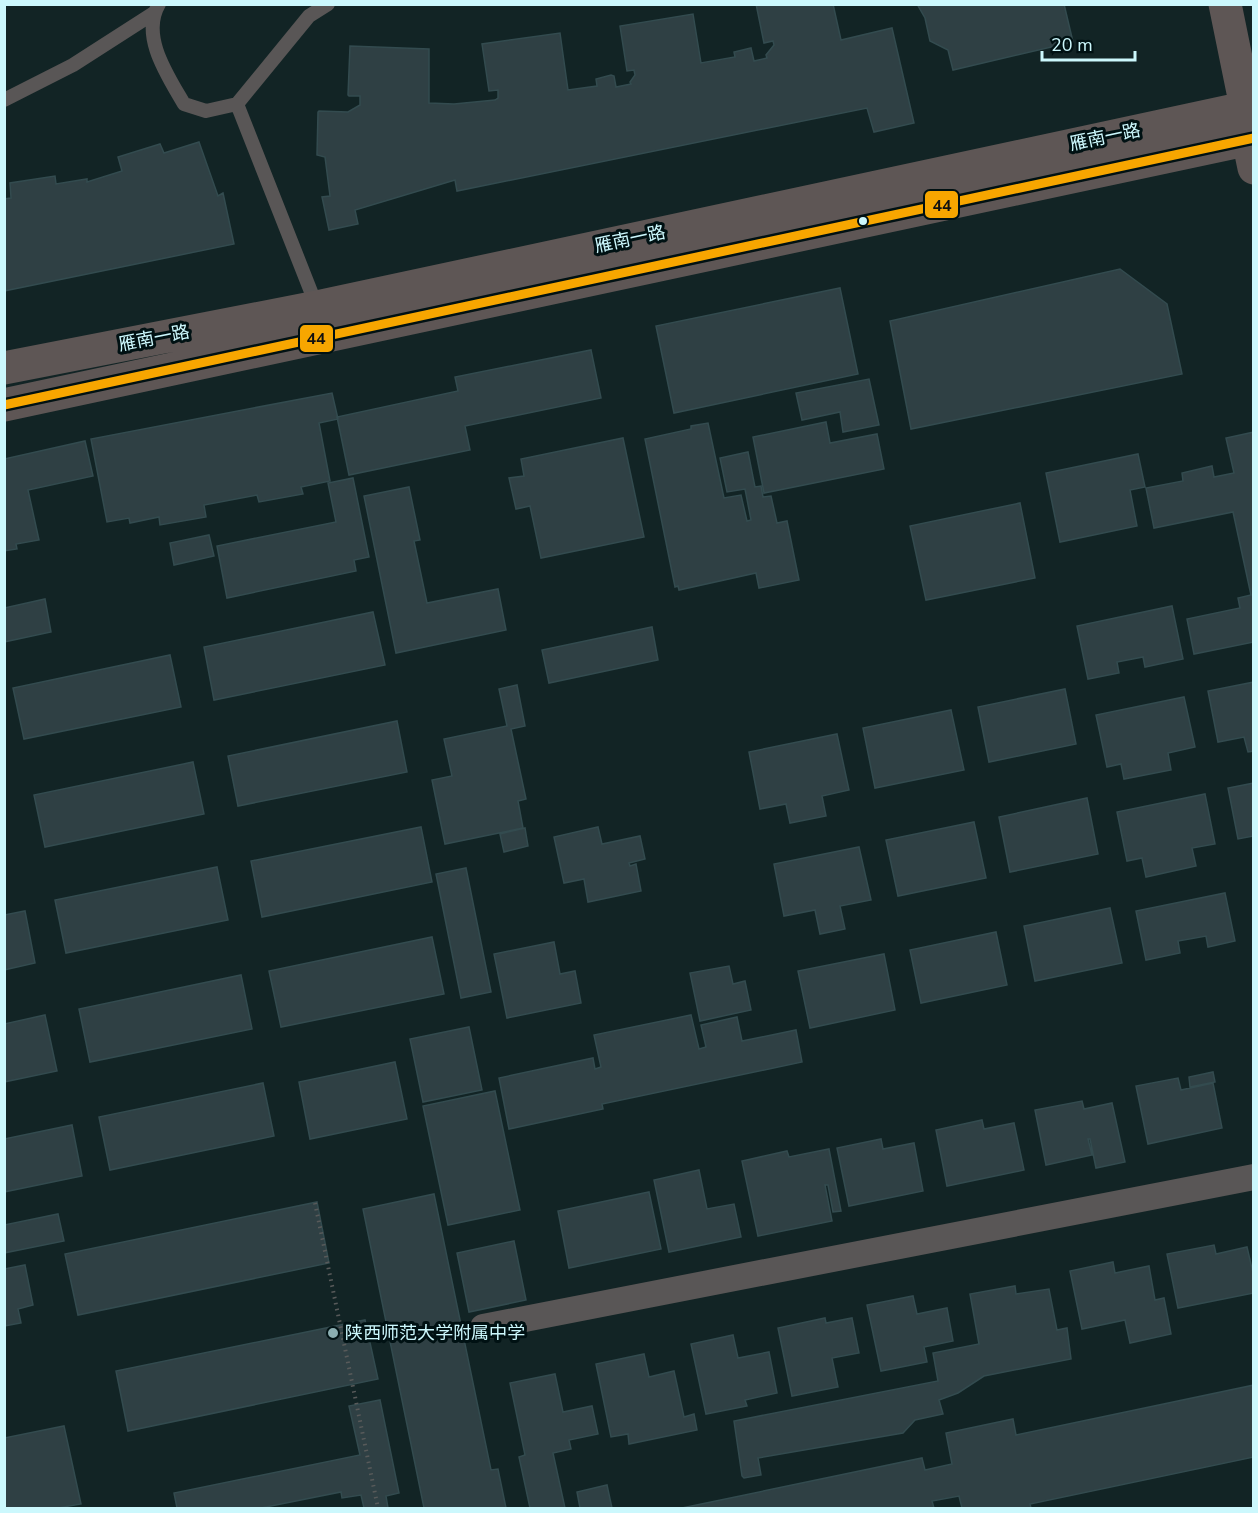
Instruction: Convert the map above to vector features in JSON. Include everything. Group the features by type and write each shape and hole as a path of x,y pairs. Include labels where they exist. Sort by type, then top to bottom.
{"main road":[{"path":"1225,4 1251,132"},
{"name":"雁南一路","path":"4,368 1251,132"},
{"name":"雁南一路","path":"4,405 1251,132"}],"street":[{"path":"483,1327 1254,1178"}],"lane":[{"path":"156,9 153,42 166,74 184,104 206,111 237,104 309,16 328,4"},
{"path":"4,100 73,64 156,9"},
{"path":"237,104 317,307"}],"path":[{"path":"315,1203 378,1509"}],"building":[{"path":"756,4 833,4 841,40 892,28 914,123 874,132 867,108 457,191 455,180 355,210 358,224 329,230 322,197 330,196 325,157 317,155 318,112 348,112 360,105 360,96 348,95 350,46 429,49 429,103 454,104 495,100 498,98 498,90 489,91 482,44 560,33 568,90 597,86 596,79 611,75 614,76 616,87 631,84 635,75 634,70 627,71 620,26 693,14 701,63 735,57 734,52 751,48 754,61 767,58 766,55 774,45 773,41 764,43"},
{"path":"917,4 1064,4 1073,42 953,70 948,50 930,41 925,18"},
{"path":"199,142 218,196 223,193 234,244 4,291 4,199 11,198 10,183 55,176 56,184 87,179 87,182 122,171 118,157 160,144 164,153"},
{"path":"1120,269 1167,304 1182,374 911,429 890,321"},
{"path":"840,288 858,374 674,413 656,326"},
{"path":"591,350 601,398 465,426 470,450 349,475 337,417 458,391 455,377"},
{"path":"869,379 879,425 843,432 840,412 802,420 796,393"},
{"path":"332,393 338,419 319,423 330,481 301,487 303,494 259,502 257,495 204,505 206,517 160,525 159,517 130,523 129,518 107,522 91,439"},
{"path":"826,422 830,443 877,434 884,469 764,493 753,437"},
{"path":"708,423 724,498 741,495 747,521 751,520 745,489 727,492 720,458 748,452 755,487 761,486 763,497 771,496 777,523 787,521 799,580 759,588 756,573 679,590 678,586 675,587 645,439"},
{"path":"1254,432 1254,642 1194,654 1187,619 1240,608 1238,598 1251,595 1233,512 1154,528 1146,488 1183,481 1182,473 1212,466 1214,477 1234,473 1226,438"},
{"path":"623,438 644,537 541,558 530,506 516,509 509,478 524,476 521,459"},
{"path":"85,441 93,476 28,490 39,540 16,544 17,549 4,551 4,459"},
{"path":"1138,454 1145,487 1130,490 1137,526 1060,542 1046,473"},
{"path":"353,478 369,557 354,560 356,571 227,598 217,546 336,522 328,483"},
{"path":"409,487 420,540 414,541 427,603 498,589 506,630 396,653 364,496"},
{"path":"1020,503 1035,578 926,600 910,526"},
{"path":"209,535 214,556 174,565 170,543"},
{"path":"45,599 51,632 4,642 4,608"},
{"path":"1172,606 1183,659 1145,667 1143,657 1117,662 1119,673 1088,679 1077,626"},
{"path":"373,612 385,665 214,700 204,647"},
{"path":"652,627 658,660 549,683 542,650"},
{"path":"170,655 181,707 24,739 13,688"},
{"path":"1254,682 1254,751 1248,752 1244,737 1218,742 1208,691"},
{"path":"517,685 525,726 511,729 526,799 518,801 523,828 445,844 432,780 452,776 444,739 507,726 499,689"},
{"path":"1065,689 1076,744 989,762 978,707"},
{"path":"1184,697 1195,747 1168,753 1171,770 1124,779 1121,764 1107,767 1096,715"},
{"path":"951,710 964,770 875,788 863,728"},
{"path":"397,721 407,772 238,806 228,756"},
{"path":"837,734 849,790 822,796 826,816 790,823 786,804 760,809 749,752"},
{"path":"193,762 204,814 45,847 34,795"},
{"path":"1254,783 1254,836 1238,839 1228,788"},
{"path":"1205,794 1215,844 1192,848 1196,866 1146,877 1142,858 1127,861 1117,812"},
{"path":"1087,798 1098,854 1010,872 999,817"},
{"path":"974,822 986,878 898,896 886,840"},
{"path":"421,827 432,882 262,917 251,861"},
{"path":"598,827 602,844 640,836 645,859 629,863 630,866 636,864 641,891 588,902 584,879 564,883 554,837"},
{"path":"525,828 528,846 504,852 500,834"},
{"path":"859,847 871,900 840,906 845,929 820,934 815,910 784,916 774,864"},
{"path":"217,867 228,920 66,953 55,900"},
{"path":"466,868 491,992 461,998 436,874"},
{"path":"1225,893 1235,941 1208,947 1206,936 1178,941 1180,953 1146,960 1136,911"},
{"path":"1110,908 1122,963 1035,981 1024,926"},
{"path":"25,911 35,963 4,970 4,915"},
{"path":"996,932 1007,985 921,1003 910,950"},
{"path":"432,937 444,994 281,1027 269,971"},
{"path":"554,942 560,974 575,971 581,1003 507,1018 494,954"},
{"path":"884,954 895,1010 810,1028 798,971"},
{"path":"729,966 733,984 745,981 751,1010 700,1021 690,973"},
{"path":"241,975 252,1029 90,1062 79,1009"},
{"path":"45,1015 57,1071 4,1082 4,1024"},
{"path":"691,1015 699,1049 706,1047 701,1025 737,1017 742,1041 796,1030 802,1062 602,1104 603,1109 509,1129 499,1078 593,1058 595,1069 601,1067 594,1035"},
{"path":"469,1027 482,1090 423,1102 410,1039"},
{"path":"395,1062 407,1119 310,1139 299,1082"},
{"path":"1213,1072 1215,1082 1190,1087 1189,1077"},
{"path":"1178,1078 1181,1090 1213,1083 1222,1128 1148,1144 1136,1086"},
{"path":"263,1083 274,1136 110,1170 99,1117"},
{"path":"495,1091 520,1210 448,1225 423,1106"},
{"path":"1082,1101 1084,1109 1112,1103 1125,1162 1096,1168 1090,1139 1088,1139 1092,1155 1046,1165 1035,1110"},
{"path":"982,1120 984,1129 1014,1123 1024,1170 947,1186 936,1130"},
{"path":"72,1125 82,1176 4,1192 4,1139"},
{"path":"881,1139 883,1149 914,1143 923,1191 849,1206 837,1148"},
{"path":"829,1149 841,1211 833,1212 828,1185 825,1185 832,1221 758,1236 742,1161 787,1151 789,1157"},
{"path":"699,1170 707,1209 734,1204 741,1237 669,1252 654,1180"},
{"path":"649,1192 661,1249 569,1268 558,1211"},
{"path":"434,1194 491,1470 498,1469 506,1508 424,1508 363,1209"},
{"path":"317,1202 329,1263 78,1315 65,1254"},
{"path":"58,1214 64,1241 4,1253 4,1225"},
{"path":"514,1241 526,1300 469,1312 457,1253"},
{"path":"1214,1245 1216,1254 1247,1247 1254,1277 1254,1293 1178,1308 1167,1254"},
{"path":"1113,1262 1115,1273 1149,1266 1155,1300 1164,1298 1171,1334 1130,1343 1125,1320 1082,1329 1070,1271"},
{"path":"25,1265 33,1305 18,1309 21,1323 4,1326 4,1269"},
{"path":"1015,1286 1016,1294 1049,1289 1057,1330 1067,1328 1071,1359 984,1376 958,1393 939,1400 943,1414 915,1420 903,1433 758,1458 761,1475 744,1478 742,1476 734,1421 938,1381 933,1353 979,1344 970,1294"},
{"path":"913,1296 917,1314 947,1308 953,1341 924,1347 927,1362 881,1371 867,1305"},
{"path":"825,1318 826,1323 852,1318 859,1353 832,1358 838,1387 792,1396 778,1328"},
{"path":"365,1320 378,1379 128,1431 116,1371"},
{"path":"733,1335 738,1358 769,1352 777,1393 745,1400 747,1406 706,1414 691,1344"},
{"path":"644,1354 649,1377 674,1371 684,1417 694,1414 697,1430 629,1444 628,1434 611,1437 596,1364"},
{"path":"555,1374 563,1412 592,1406 598,1434 569,1440 571,1449 553,1453 565,1508 530,1508 519,1457 525,1455 510,1383"},
{"path":"1254,1385 1254,1457 1030,1504 1031,1508 962,1508 959,1496 932,1501 934,1508 682,1508 922,1458 925,1470 952,1464 946,1433 1013,1419 1016,1435"},
{"path":"380,1400 399,1493 386,1496 388,1508 364,1508 361,1495 342,1498 341,1492 261,1508 177,1508 174,1493 360,1455 349,1406"},
{"path":"64,1426 81,1504 58,1508 4,1508 4,1438"},
{"path":"607,1485 612,1508 580,1508 577,1492"}],"transit line":[{"name":"44","path":"4,405 1254,138"}],"place":[{"name":"陕西师范大学附属中学","path":"333,1333"}]}
